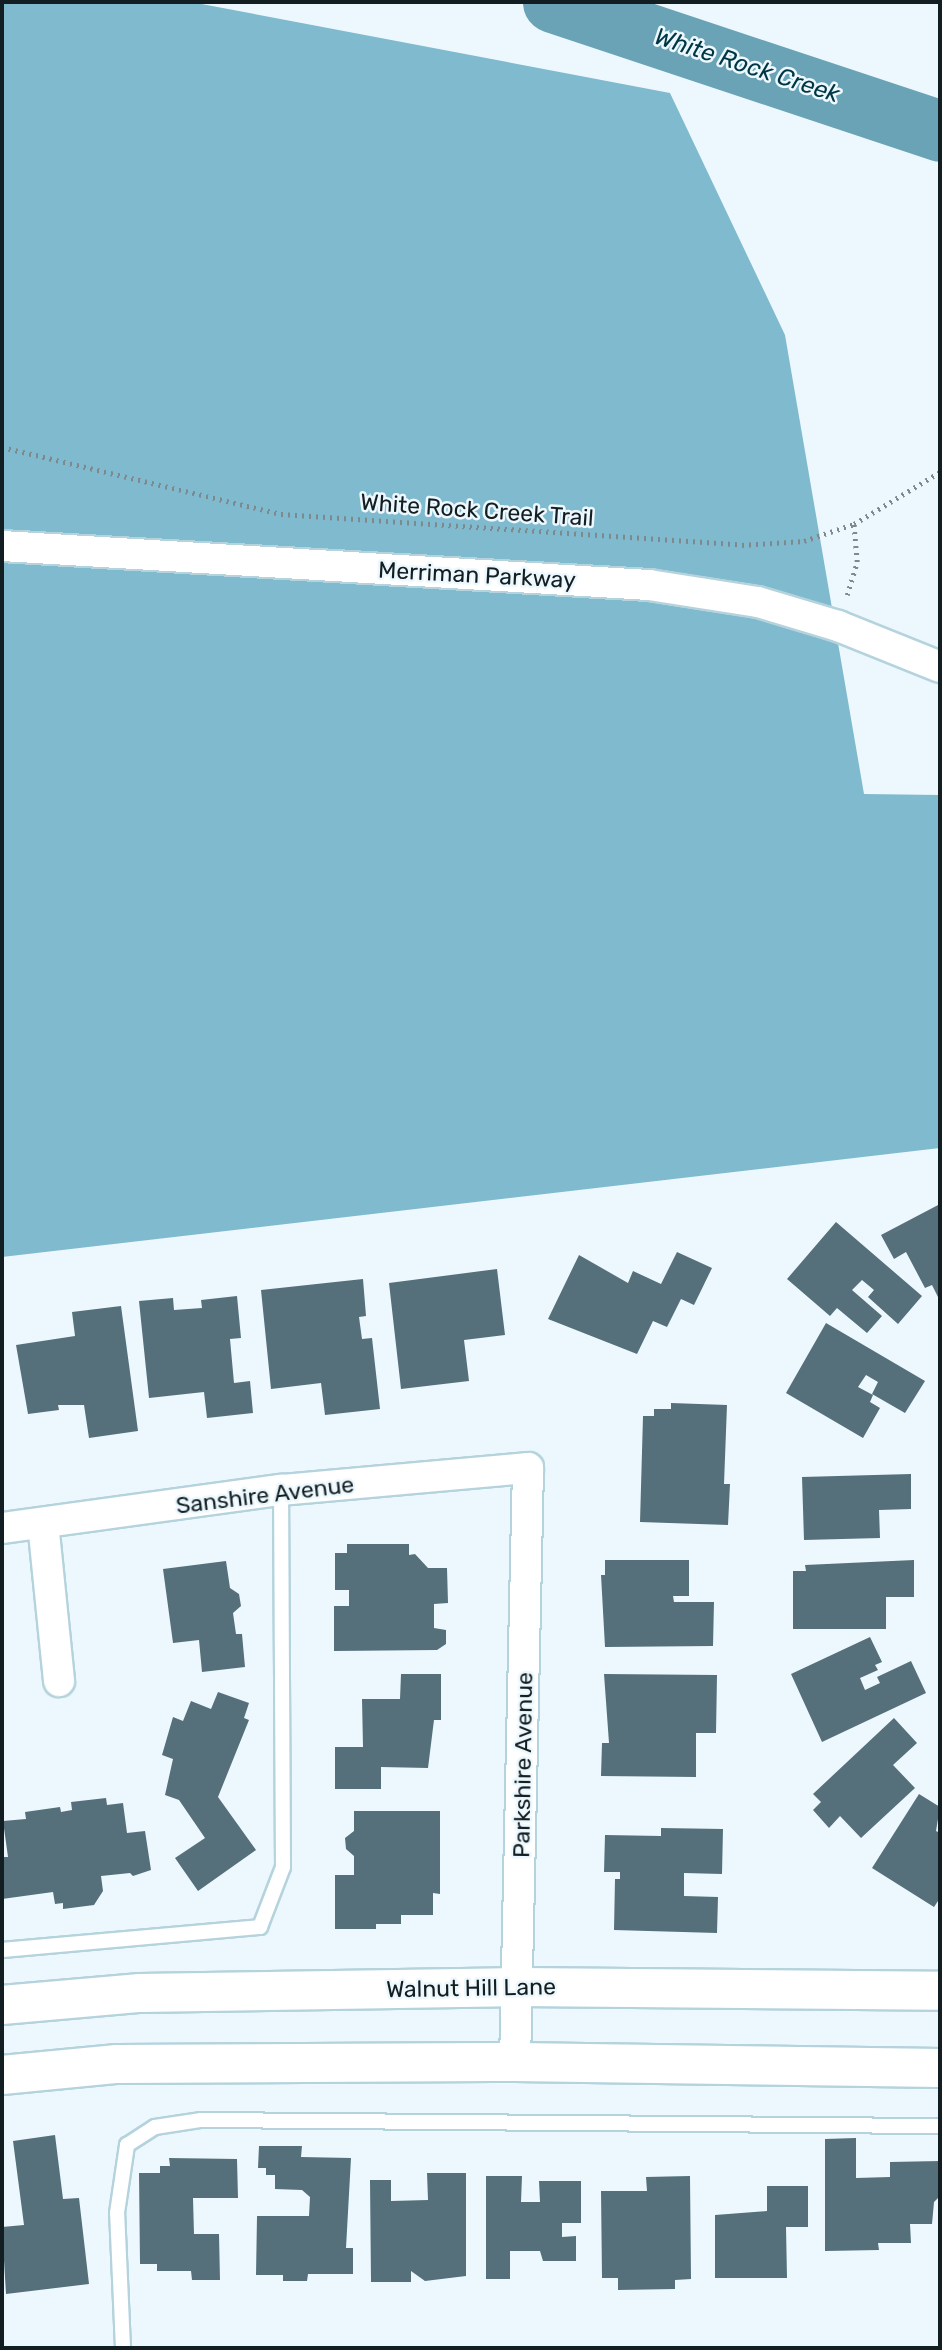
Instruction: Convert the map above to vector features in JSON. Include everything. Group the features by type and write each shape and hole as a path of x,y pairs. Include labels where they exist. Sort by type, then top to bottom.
{"main road":[{"name":"Walnut Hill Lane","path":"2,2006 114,1993 519,1987 940,1991"},
{"path":"2,2075 117,2064 515,2062 940,2068"}],"street":[{"name":"Merriman Parkway","path":"2,547 649,585 758,601 838,626 940,667"},
{"name":"Sanshire Avenue","path":"2,1528 281,1490 528,1468"},
{"name":"Parkshire Avenue","path":"515,2062 519,1987 528,1468"},
{"path":"43,1523 59,1681"}],"lane":[{"path":"2,1950 260,1927 283,1867 281,1490"},
{"path":"123,2348 117,2213 127,2146 155,2127 201,2120 940,2126"}],"path":[{"name":"White Rock Creek Trail","path":"2,447 281,514 742,545 804,541 854,524 940,472"},
{"path":"838,626 857,562 854,524"}],"shaded area":[{"path":"2,2 191,2 670,93 785,335 864,794 940,795 940,1148 2,1257"}],"building":[{"path":"940,1204 940,1301 932,1285 925,1288 906,1252 894,1259 881,1235"},
{"path":"836,1222 922,1296 898,1324 868,1297 874,1290 862,1280 852,1290 882,1316 867,1333 837,1308 830,1316 787,1279"},
{"path":"677,1252 712,1268 694,1305 681,1299 667,1327 653,1321 637,1354 548,1319 579,1255 628,1283 633,1271 661,1284"},
{"path":"497,1269 505,1335 464,1340 469,1381 401,1389 389,1283"},
{"path":"363,1279 366,1316 359,1317 362,1339 372,1338 380,1409 325,1415 321,1383 271,1389 261,1290"},
{"path":"237,1296 241,1338 230,1339 234,1383 250,1381 253,1413 207,1418 204,1392 149,1398 139,1301 173,1298 174,1310 202,1308 201,1300"},
{"path":"121,1306 138,1431 89,1438 84,1405 58,1405 59,1410 28,1414 16,1345 75,1336 72,1312"},
{"path":"826,1323 925,1381 905,1413 872,1394 878,1382 866,1375 858,1387 873,1395 870,1402 880,1408 863,1438 786,1393"},
{"path":"671,1403 727,1405 724,1484 730,1484 728,1525 640,1522 643,1416 654,1416 654,1409 671,1409"},
{"path":"911,1474 911,1509 879,1510 880,1538 804,1540 802,1477"},
{"path":"347,1544 409,1544 409,1555 415,1554 428,1568 447,1568 448,1603 434,1604 434,1628 446,1630 446,1644 437,1650 334,1651 334,1606 349,1606 349,1590 335,1590 335,1553 347,1553"},
{"path":"605,1560 689,1560 689,1596 673,1596 674,1602 714,1602 713,1646 605,1647 601,1575 605,1575"},
{"path":"914,1560 914,1597 886,1597 886,1629 793,1629 793,1571 806,1571 805,1565"},
{"path":"226,1561 230,1588 239,1594 241,1606 233,1613 236,1634 242,1634 245,1667 202,1672 199,1640 173,1643 163,1569"},
{"path":"870,1637 882,1662 875,1665 878,1670 860,1678 865,1690 880,1683 877,1677 911,1661 926,1693 822,1742 791,1674"},
{"path":"401,1674 441,1674 441,1720 434,1720 428,1768 381,1767 381,1789 335,1789 335,1747 363,1747 362,1699 400,1699"},
{"path":"604,1674 717,1675 716,1733 696,1733 696,1777 601,1776 602,1743 609,1743"},
{"path":"218,1692 249,1703 244,1718 249,1720 218,1797 256,1850 198,1891 175,1858 205,1838 179,1800 165,1795 173,1759 162,1755 173,1717 183,1721 191,1701 211,1709"},
{"path":"894,1718 917,1743 893,1765 915,1788 861,1838 840,1816 829,1828 813,1810 821,1802 813,1794"},
{"path":"919,1794 940,1807 936,1831 940,1833 940,1898 934,1907 872,1868"},
{"path":"106,1798 107,1805 123,1803 127,1833 145,1831 151,1870 133,1876 130,1873 101,1876 103,1891 94,1905 63,1909 63,1903 55,1904 53,1892 2,1899 2,1857 8,1857 3,1821 26,1819 25,1812 60,1807 61,1812 72,1810 71,1802"},
{"path":"354,1811 440,1811 440,1894 433,1893 433,1915 401,1915 401,1924 376,1924 376,1929 335,1929 335,1875 354,1875 354,1856 346,1849 345,1838 354,1831"},
{"path":"661,1828 723,1829 722,1874 684,1873 684,1896 718,1897 717,1933 614,1930 615,1879 620,1879 620,1872 604,1872 605,1835 661,1836"},
{"path":"55,2135 63,2199 79,2198 89,2284 6,2294 2,2227 24,2225 13,2141"},
{"path":"856,2138 856,2178 890,2177 890,2162 940,2161 940,2196 934,2202 932,2224 910,2224 911,2243 878,2243 879,2250 825,2251 825,2139"},
{"path":"259,2146 302,2146 301,2157 351,2158 346,2248 353,2248 353,2274 308,2274 307,2281 283,2281 283,2275 256,2275 257,2216 309,2216 310,2197 302,2190 275,2189 275,2175 266,2175 266,2168 258,2168"},
{"path":"169,2158 237,2159 238,2198 193,2198 194,2234 219,2234 220,2280 192,2280 191,2271 157,2271 157,2264 140,2264 139,2173 160,2173 160,2166 170,2166"},
{"path":"427,2173 466,2173 466,2276 425,2281 411,2271 411,2282 371,2282 370,2180 391,2180 391,2201 428,2200"},
{"path":"486,2176 522,2176 521,2202 540,2202 539,2181 581,2181 581,2223 562,2223 562,2237 576,2236 576,2261 543,2261 540,2251 510,2251 510,2279 486,2279"},
{"path":"690,2176 691,2279 675,2280 675,2289 618,2290 618,2278 602,2278 601,2191 647,2191 646,2177"},
{"path":"767,2186 808,2186 808,2227 786,2227 787,2278 715,2278 715,2215 767,2211"}],"waterway":[{"name":"White Rock Creek","path":"553,2 940,131"}]}
